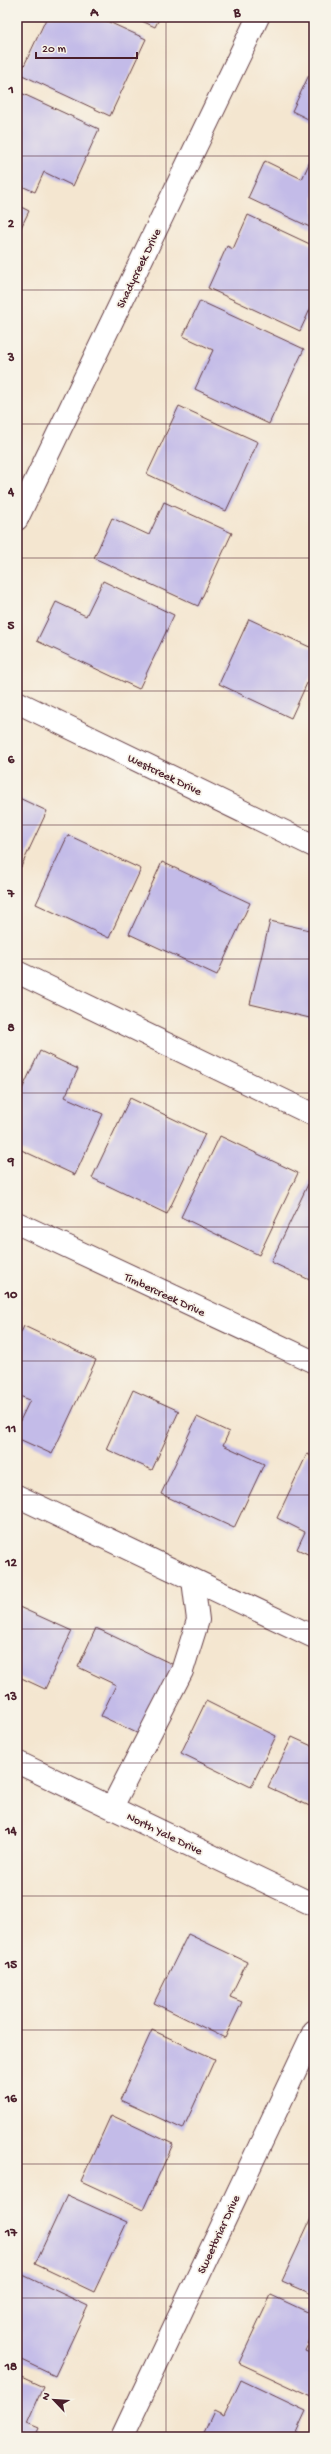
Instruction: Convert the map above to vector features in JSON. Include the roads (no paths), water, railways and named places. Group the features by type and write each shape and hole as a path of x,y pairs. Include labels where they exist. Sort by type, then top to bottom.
{"street":[{"name":"Shadycreek Drive","path":"17,519 258,17"},
{"name":"Westcreek Drive","path":"17,702 314,846"},
{"path":"17,972 314,1115"},
{"name":"Timbercreek Drive","path":"17,1223 314,1362"},
{"path":"17,1496 314,1637"},
{"path":"112,1807 182,1671 198,1620 193,1580"},
{"name":"North Yale Drive","path":"17,1762 314,1905"},
{"name":"Sweetbriar Drive","path":"122,2437 314,2032"}]}
